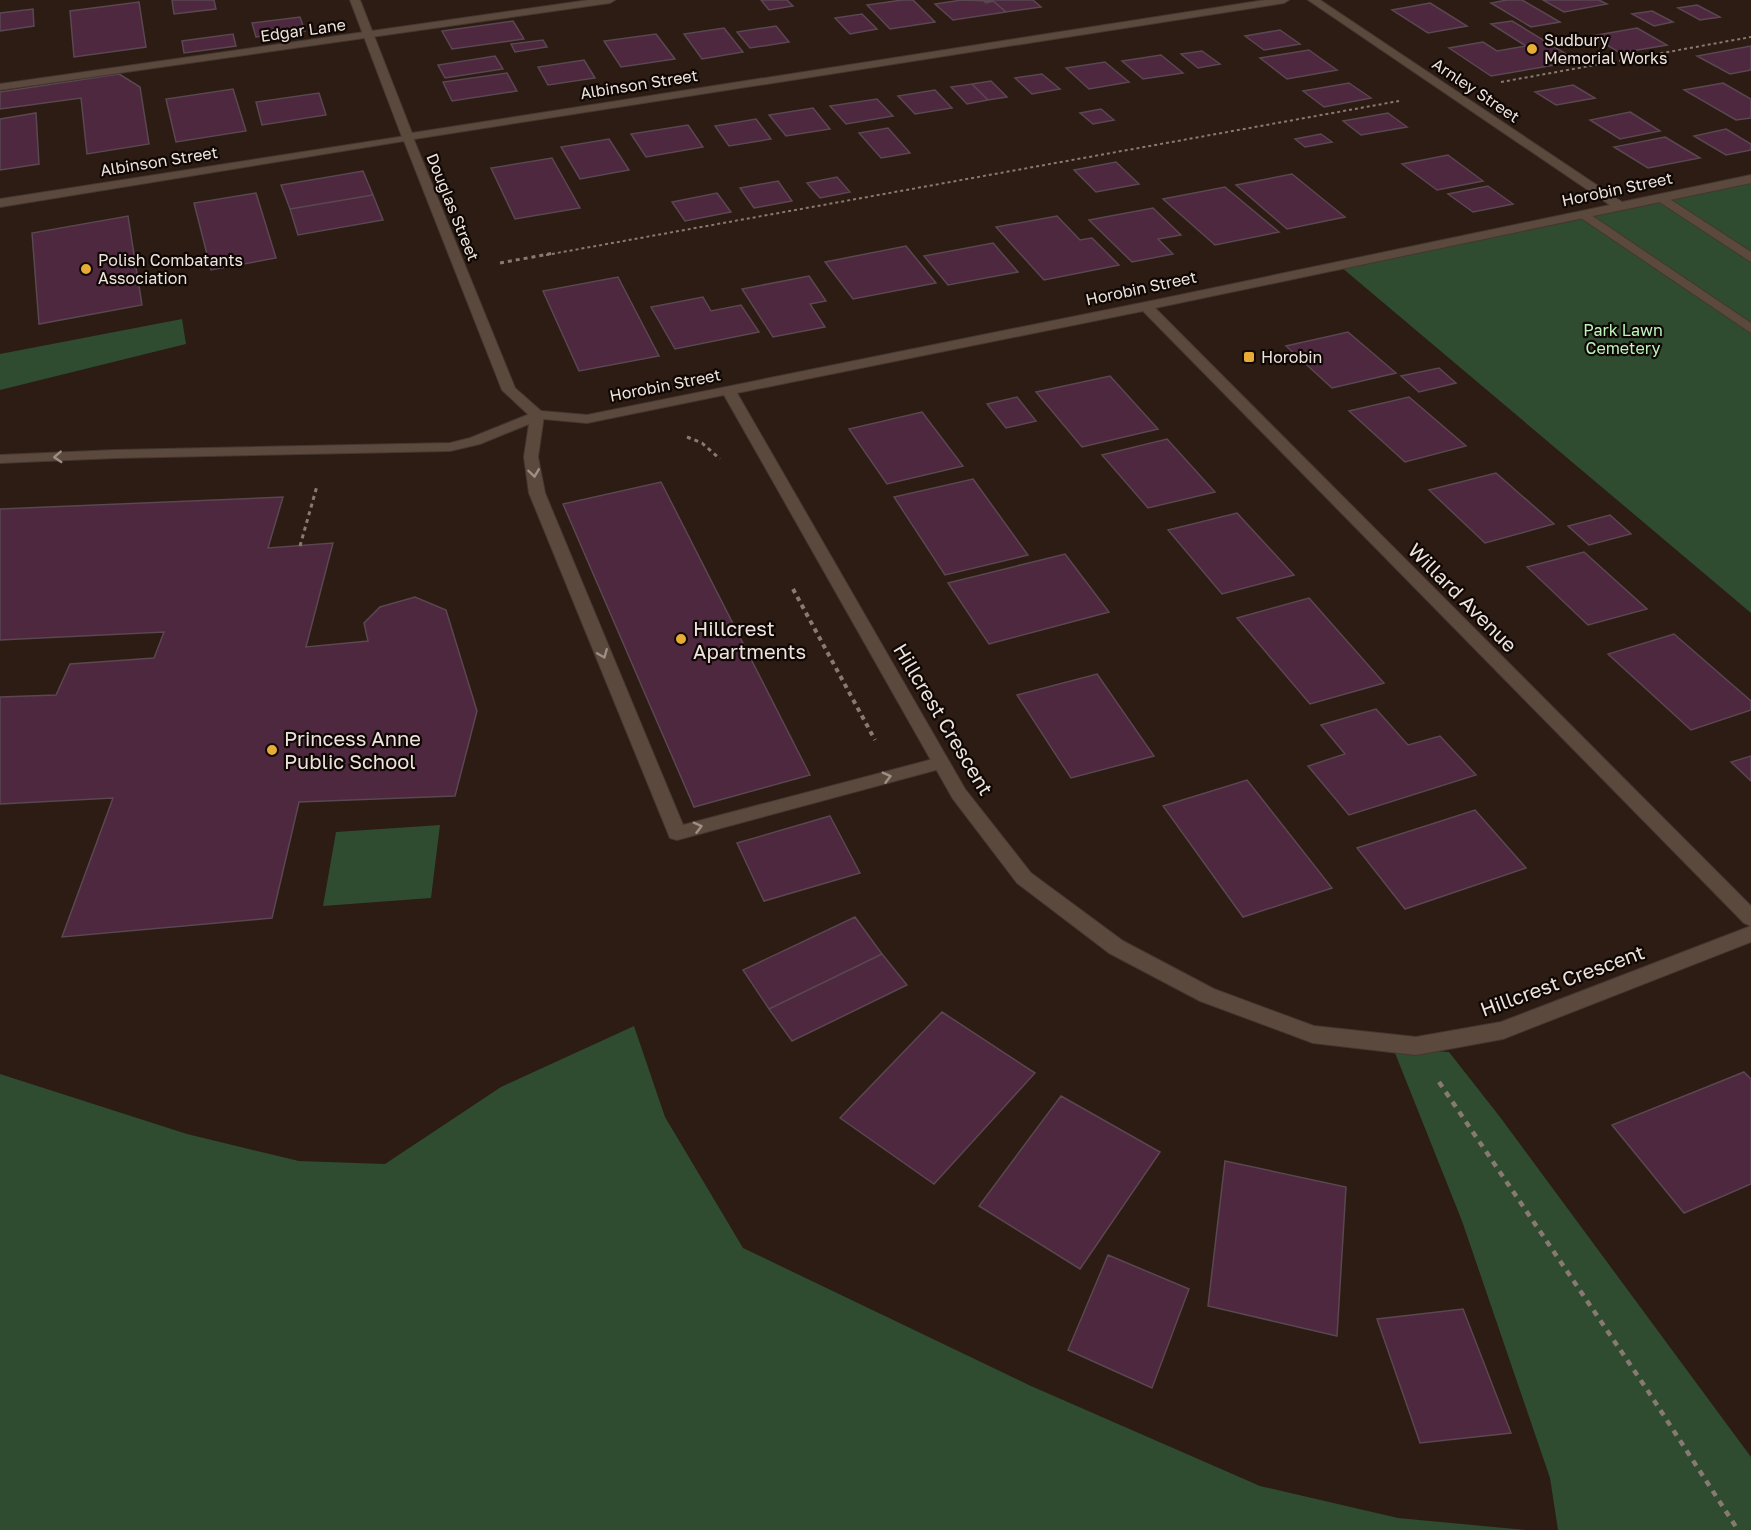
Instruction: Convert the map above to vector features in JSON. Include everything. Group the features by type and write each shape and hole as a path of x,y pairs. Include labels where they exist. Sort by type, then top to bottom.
{"street":[{"name":"Douglas Street","path":"355,0 509,390 537,415"},
{"name":"Edgar Lane","path":"0,87 609,0"},
{"name":"Albinson Street","path":"0,203 1284,0"},
{"name":"Arnley Street","path":"1312,0 1621,207"},
{"name":"Horobin Street","path":"537,415 587,419 729,392 1751,179"},
{"path":"1662,198 1751,258"},
{"path":"1585,215 1751,329"},
{"name":"Willard Avenue","path":"1146,306 1751,918"},
{"name":"Hillcrest Crescent","path":"729,392 959,794 1024,878 1116,947 1207,995 1313,1034 1416,1046 1503,1030 1751,934"},
{"path":"0,459 116,454 450,447 475,441 537,415"},
{"path":"537,415 531,457 537,493 677,833 941,763"}],"path":[{"path":"461,270 1751,37"},
{"path":"685,437 702,443 724,463"},
{"path":"792,588 895,776"},
{"path":"1416,1046 1465,1123 1646,1388 1738,1530"}],"green space":[{"name":"Park Lawn Cemetery","path":"1751,180 1751,613 1341,267"},
{"path":"182,319 186,344 0,390 0,354"},
{"path":"440,825 431,898 323,906 336,832"},
{"path":"634,1026 665,1117 743,1248 1031,1386 1260,1486 1398,1518 1526,1530 0,1530 0,1074 187,1134 299,1161 385,1164 501,1087"},
{"path":"1393,1048 1449,1052 1500,1117 1751,1457 1751,1530 1558,1530 1550,1478 1462,1221"}],"building":[{"path":"172,0 214,0 216,9 174,14"},
{"path":"761,0 787,0 793,6 769,10"},
{"path":"913,0 935,22 890,29 867,5"},
{"path":"962,0 993,1 1006,12 953,20 935,4"},
{"path":"983,0 1033,0 1041,7 1006,12 993,1 986,3"},
{"path":"1522,0 1560,22 1531,27 1491,3"},
{"path":"1543,0 1599,0 1607,4 1564,12"},
{"path":"139,2 146,47 74,57 70,11"},
{"path":"1430,3 1467,26 1428,33 1392,10"},
{"path":"1697,5 1720,17 1700,20 1678,8"},
{"path":"33,9 34,26 0,31 0,13"},
{"path":"1652,11 1673,22 1654,26 1632,14"},
{"path":"862,14 877,29 850,34 835,18"},
{"path":"300,17 305,31 256,37 252,23"},
{"path":"513,21 524,39 452,49 442,31"},
{"name":"Sudbury Memorial Works","path":"1512,21 1578,61 1491,76 1449,48 1483,42 1497,51 1526,46 1491,24"},
{"path":"776,26 789,42 750,48 737,32"},
{"path":"724,28 743,52 702,59 684,34"},
{"path":"1637,28 1667,45 1620,53 1592,36"},
{"path":"1280,30 1300,44 1264,50 1245,36"},
{"path":"233,34 236,46 184,53 182,41"},
{"path":"656,34 675,59 621,67 604,41"},
{"path":"543,40 547,47 515,52 511,44"},
{"path":"1751,46 1751,70 1730,74 1697,56"},
{"path":"1309,50 1337,70 1287,79 1260,58"},
{"path":"1202,51 1220,64 1198,68 1181,54"},
{"path":"1161,55 1183,73 1143,79 1122,61"},
{"path":"495,56 503,69 445,78 438,65"},
{"path":"584,60 595,78 548,85 538,67"},
{"path":"1105,62 1129,82 1089,89 1066,68"},
{"path":"507,73 517,91 452,101 443,82"},
{"path":"119,74 140,87 149,144 87,154 81,98 0,109 0,92"},
{"path":"1042,74 1060,89 1032,94 1015,78"},
{"path":"991,81 1007,97 988,100 972,84"},
{"path":"1349,83 1371,98 1324,107 1303,91"},
{"path":"1723,83 1751,99 1751,118 1736,120 1684,90"},
{"path":"972,84 988,100 967,104 951,87"},
{"path":"1573,85 1595,98 1556,105 1535,92"},
{"path":"233,89 246,131 176,142 166,99"},
{"path":"935,90 952,108 915,114 898,96"},
{"path":"319,93 326,115 262,125 256,102"},
{"path":"877,99 893,116 846,124 830,106"},
{"path":"813,108 830,129 786,136 769,115"},
{"path":"1101,109 1114,120 1093,124 1080,113"},
{"path":"1630,112 1660,131 1620,139 1590,120"},
{"path":"36,113 39,164 0,170 0,119"},
{"path":"1388,113 1407,127 1361,135 1343,121"},
{"path":"756,119 771,139 729,146 715,126"},
{"path":"688,125 703,147 646,157 631,134"},
{"path":"888,128 910,153 881,158 859,133"},
{"path":"1726,129 1751,144 1751,150 1726,155 1694,136"},
{"path":"1321,134 1332,142 1305,147 1295,139"},
{"path":"1665,137 1700,158 1648,168 1614,147"},
{"path":"609,139 629,170 580,179 561,147"},
{"path":"1448,155 1483,181 1437,190 1402,164"},
{"path":"552,158 580,208 515,219 491,168"},
{"path":"1116,162 1139,184 1096,192 1074,170"},
{"path":"363,171 373,195 290,209 281,185"},
{"path":"1292,174 1345,217 1287,229 1236,185"},
{"path":"837,177 850,192 820,198 807,183"},
{"path":"778,181 792,201 754,208 740,188"},
{"path":"1488,186 1513,204 1473,212 1448,194"},
{"path":"1225,187 1279,232 1215,245 1163,199"},
{"path":"256,193 276,258 211,270 194,203"},
{"path":"717,193 731,212 685,221 672,202"},
{"path":"373,195 383,220 298,235 290,209"},
{"path":"1153,208 1181,235 1158,239 1173,254 1132,262 1089,220"},
{"name":"Polish Combatants Association","path":"128,216 142,305 39,324 32,233"},
{"path":"1057,216 1080,240 1092,238 1119,265 1044,280 996,227"},
{"path":"993,243 1018,272 948,285 924,256"},
{"path":"906,246 936,283 853,299 825,262"},
{"path":"809,276 826,301 810,304 825,327 773,337 742,289"},
{"path":"618,277 659,356 579,371 543,291"},
{"path":"703,297 711,311 741,305 759,332 675,349 651,307"},
{"path":"1348,332 1396,373 1332,388 1286,346"},
{"path":"1439,368 1456,383 1419,392 1401,376"},
{"path":"1110,376 1158,429 1082,447 1036,392"},
{"path":"1017,397 1036,421 1006,428 987,404"},
{"path":"1409,397 1466,446 1405,462 1349,411"},
{"path":"922,412 963,466 887,484 849,429"},
{"path":"1167,439 1215,492 1148,508 1102,455"},
{"path":"1496,473 1554,524 1485,543 1429,490"},
{"path":"973,479 1028,555 945,575 894,497"},
{"name":"Hillcrest Apartments","path":"661,482 810,775 694,807 563,504"},
{"path":"283,497 268,548 333,543 306,647 368,641 364,623 380,607 415,597 446,610 477,711 455,796 299,802 272,918 62,937 113,798 0,804 0,697 56,695 70,664 154,658 164,632 0,640 0,509"},
{"path":"1237,513 1294,575 1222,594 1168,530"},
{"path":"1610,515 1631,534 1589,545 1568,526"},
{"path":"1584,552 1647,609 1588,625 1527,567"},
{"path":"1065,554 1109,612 989,644 948,583"},
{"path":"1309,598 1384,683 1310,704 1237,618"},
{"path":"1674,634 1751,701 1751,710 1691,730 1608,654"},
{"path":"1097,674 1154,756 1071,778 1017,695"},
{"path":"1376,709 1408,745 1440,736 1476,775 1349,815 1308,766 1345,754 1321,725"},
{"path":"1751,756 1751,781 1731,762"},
{"path":"1247,780 1332,888 1243,917 1163,806"},
{"path":"1475,810 1526,868 1405,909 1357,848"},
{"path":"830,816 860,873 764,901 737,843"},
{"path":"855,917 882,954 769,1009 743,970"},
{"path":"882,954 907,985 792,1041 769,1009"},
{"path":"942,1012 1035,1073 934,1184 840,1118"},
{"path":"1744,1072 1751,1079 1751,1184 1684,1213 1612,1125"},
{"path":"1061,1096 1160,1152 1080,1269 979,1206"},
{"path":"1225,1161 1346,1187 1337,1336 1208,1306"},
{"path":"1108,1255 1189,1289 1152,1388 1068,1350"},
{"path":"1463,1309 1511,1433 1420,1443 1377,1319"}],"place":[{"name":"Sudbury Memorial Works","path":"1532,49"},
{"name":"Polish Combatants Association","path":"86,269"},
{"name":"Horobin","path":"1249,357"},
{"name":"Hillcrest Apartments","path":"681,639"},
{"name":"Princess Anne Public School","path":"272,750"}]}
